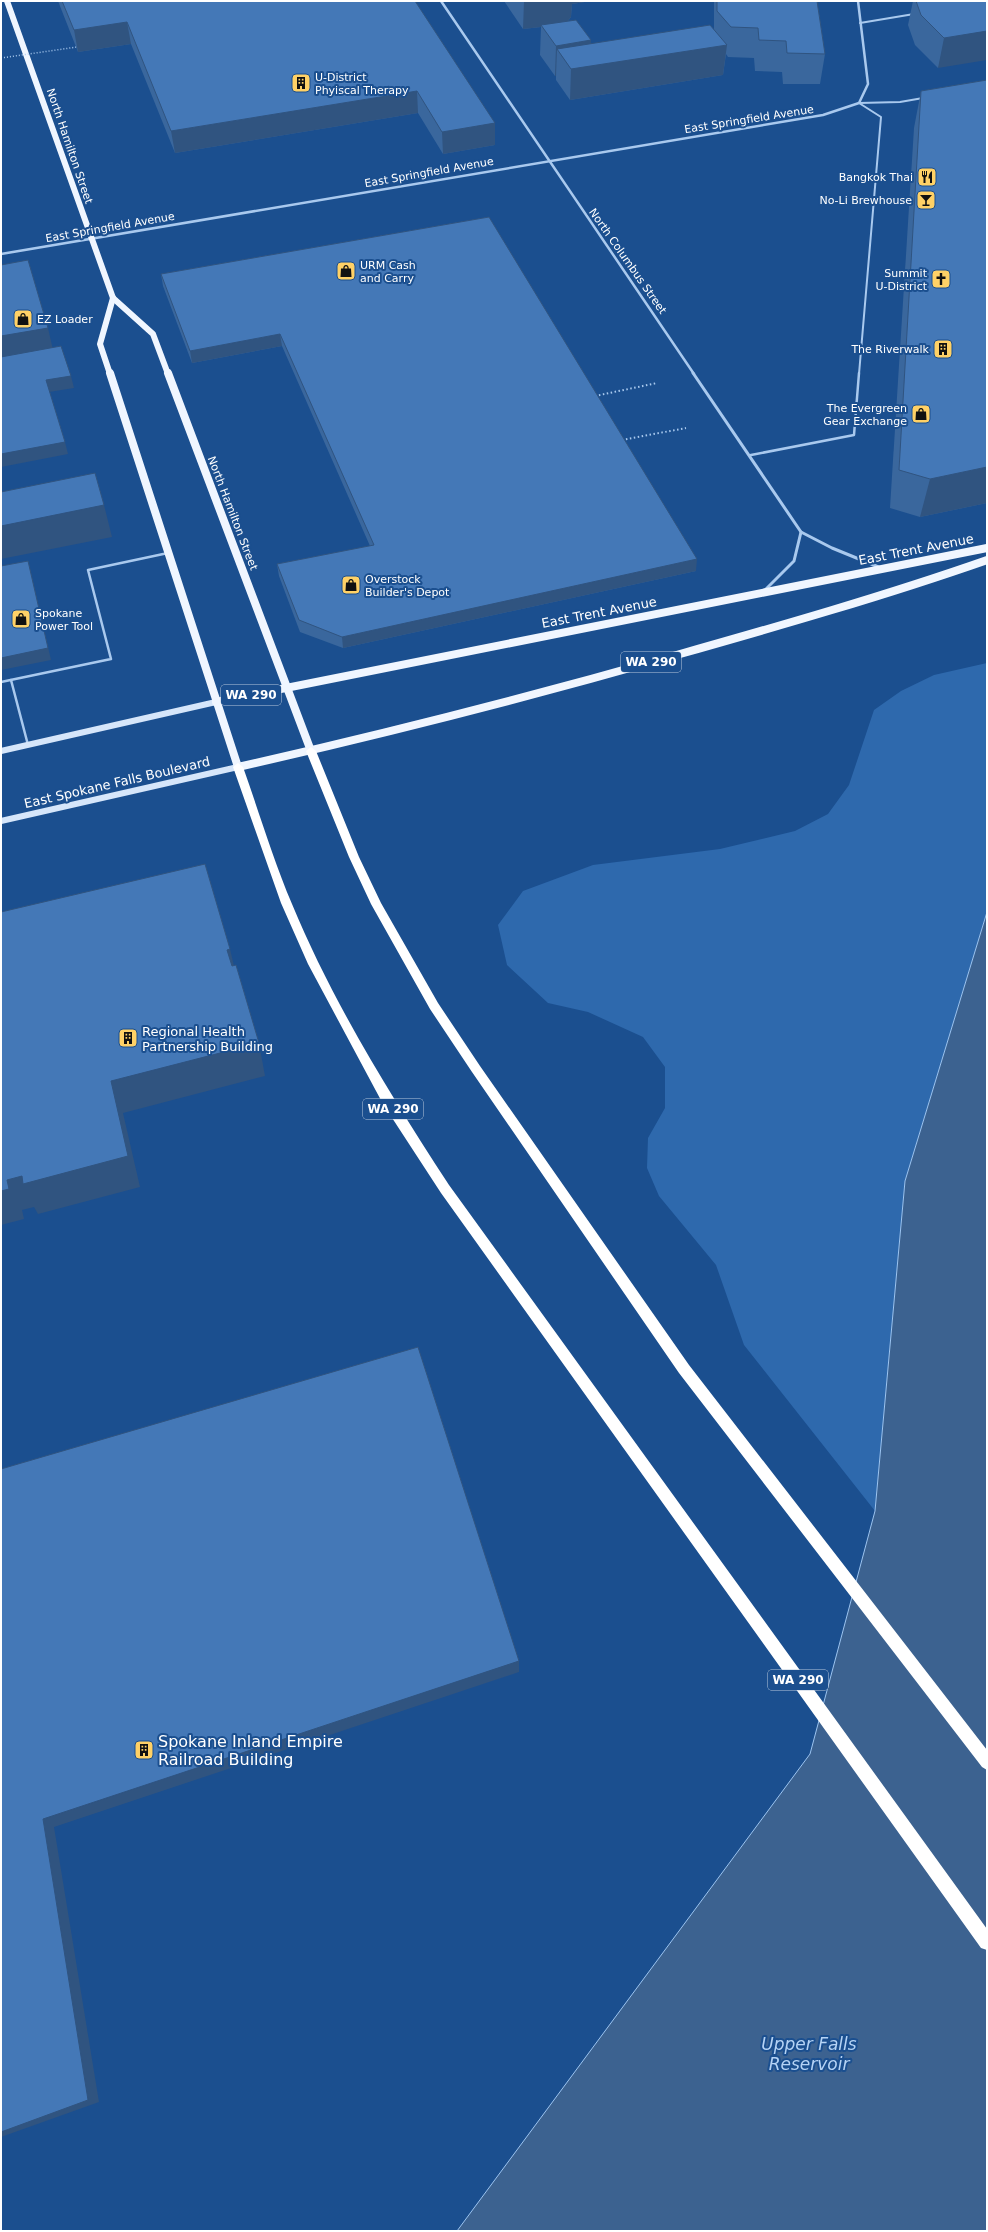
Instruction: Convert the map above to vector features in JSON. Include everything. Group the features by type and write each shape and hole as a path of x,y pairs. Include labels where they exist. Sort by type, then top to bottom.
{"highway":[{"path":"311,751 354,857 376,904 434,1006 684,1369 987,1762"},
{"name":"WA 290","path":"238,767 286,903 314,964 387,1100 445,1189 987,1942"}],"main road":[{"name":"North Hamilton Street","path":"7,1 90,238 113,298 153,334 311,751"},
{"path":"1,751 216,702 100,344 113,298"},
{"name":"East Trent Avenue","path":"216,702 987,548"},
{"name":"East Trent Avenue","path":"238,767 311,751 573,685 846,607 987,560"},
{"name":"WA 290","path":"216,702 238,767"},
{"name":"East Spokane Falls Boulevard","path":"1,821 238,767"}],"street":[{"name":"North Columbus Street","path":"440,1 751,455 801,532 838,551 884,569"},
{"path":"858,1 868,84 859,103"},
{"name":"East Springfield Avenue","path":"1,254 548,160 823,115 859,103"},
{"path":"762,593 794,561 801,532"}],"lane":[{"path":"860,23 918,14"},
{"path":"859,103 900,102 929,97"},
{"path":"751,455 854,435 881,117 859,103"},
{"path":"1,682 112,659 88,570 168,553"},
{"path":"12,680 28,745"}],"path":[{"path":"1,58 77,47"},
{"path":"590,397 657,383"},
{"path":"617,441 686,428"}],"shaded area":[{"path":"987,663 987,912 905,1181 875,1511 744,1345 716,1265 659,1196 647,1168 648,1138 665,1108 665,1067 643,1037 588,1012 548,1003 507,965 498,925 523,891 593,865 720,849 795,831 828,814 849,785 874,710 901,691 934,675"}],"water":[{"name":"Upper Falls Reservoir","path":"987,912 987,2231 457,2231 810,1754 875,1511 905,1181"}],"building":[{"name":"U-District Phyiscal Therapy","path":"62,1 415,1 495,123 442,132 417,91 171,131 127,22 74,30"},
{"path":"717,1 817,1 825,54 787,53 786,41 759,40 758,28 731,27 717,11"},
{"path":"916,1 987,1 987,31 944,38 921,15"},
{"path":"576,20 591,40 556,46 541,25"},
{"path":"710,25 727,45 571,69 557,49"},
{"name":"The Riverwalk","path":"987,80 987,467 930,479 899,470 921,91"},
{"path":"489,217 697,559 342,637 299,620 277,564 374,545 280,334 190,351 161,274"},
{"name":"EZ Loader","path":"28,260 48,328 1,336 1,265"},
{"path":"61,346 71,376 46,380 65,442 1,454 1,357"},
{"path":"95,473 104,505 1,526 1,492"},
{"name":"Spokane Power Tool","path":"28,561 48,648 1,658 1,566"},
{"name":"Regional Health Partnership Building","path":"205,864 230,949 227,950 232,966 236,965 259,1043 111,1081 128,1156 23,1184 22,1176 7,1180 9,1189 1,1191 1,912"},
{"name":"Spokane Inland Empire Railroad Building","path":"418,1347 519,1661 43,1819 88,2100 1,2132 1,1469"}],"place":[{"name":"U-District Phyiscal Therapy","path":"301,83"},
{"name":"Bangkok Thai","path":"927,177"},
{"name":"No-Li Brewhouse","path":"926,200"},
{"name":"URM Cash and Carry","path":"346,271"},
{"name":"Summit U-District","path":"941,279"},
{"name":"EZ Loader","path":"23,319"},
{"name":"The Riverwalk","path":"943,349"},
{"name":"The Evergreen Gear Exchange","path":"921,414"},
{"name":"Overstock Builder's Depot","path":"351,585"},
{"name":"Spokane Power Tool","path":"21,619"},
{"name":"Regional Health Partnership Building","path":"128,1038"},
{"name":"Spokane Inland Empire Railroad Building","path":"144,1750"}]}
